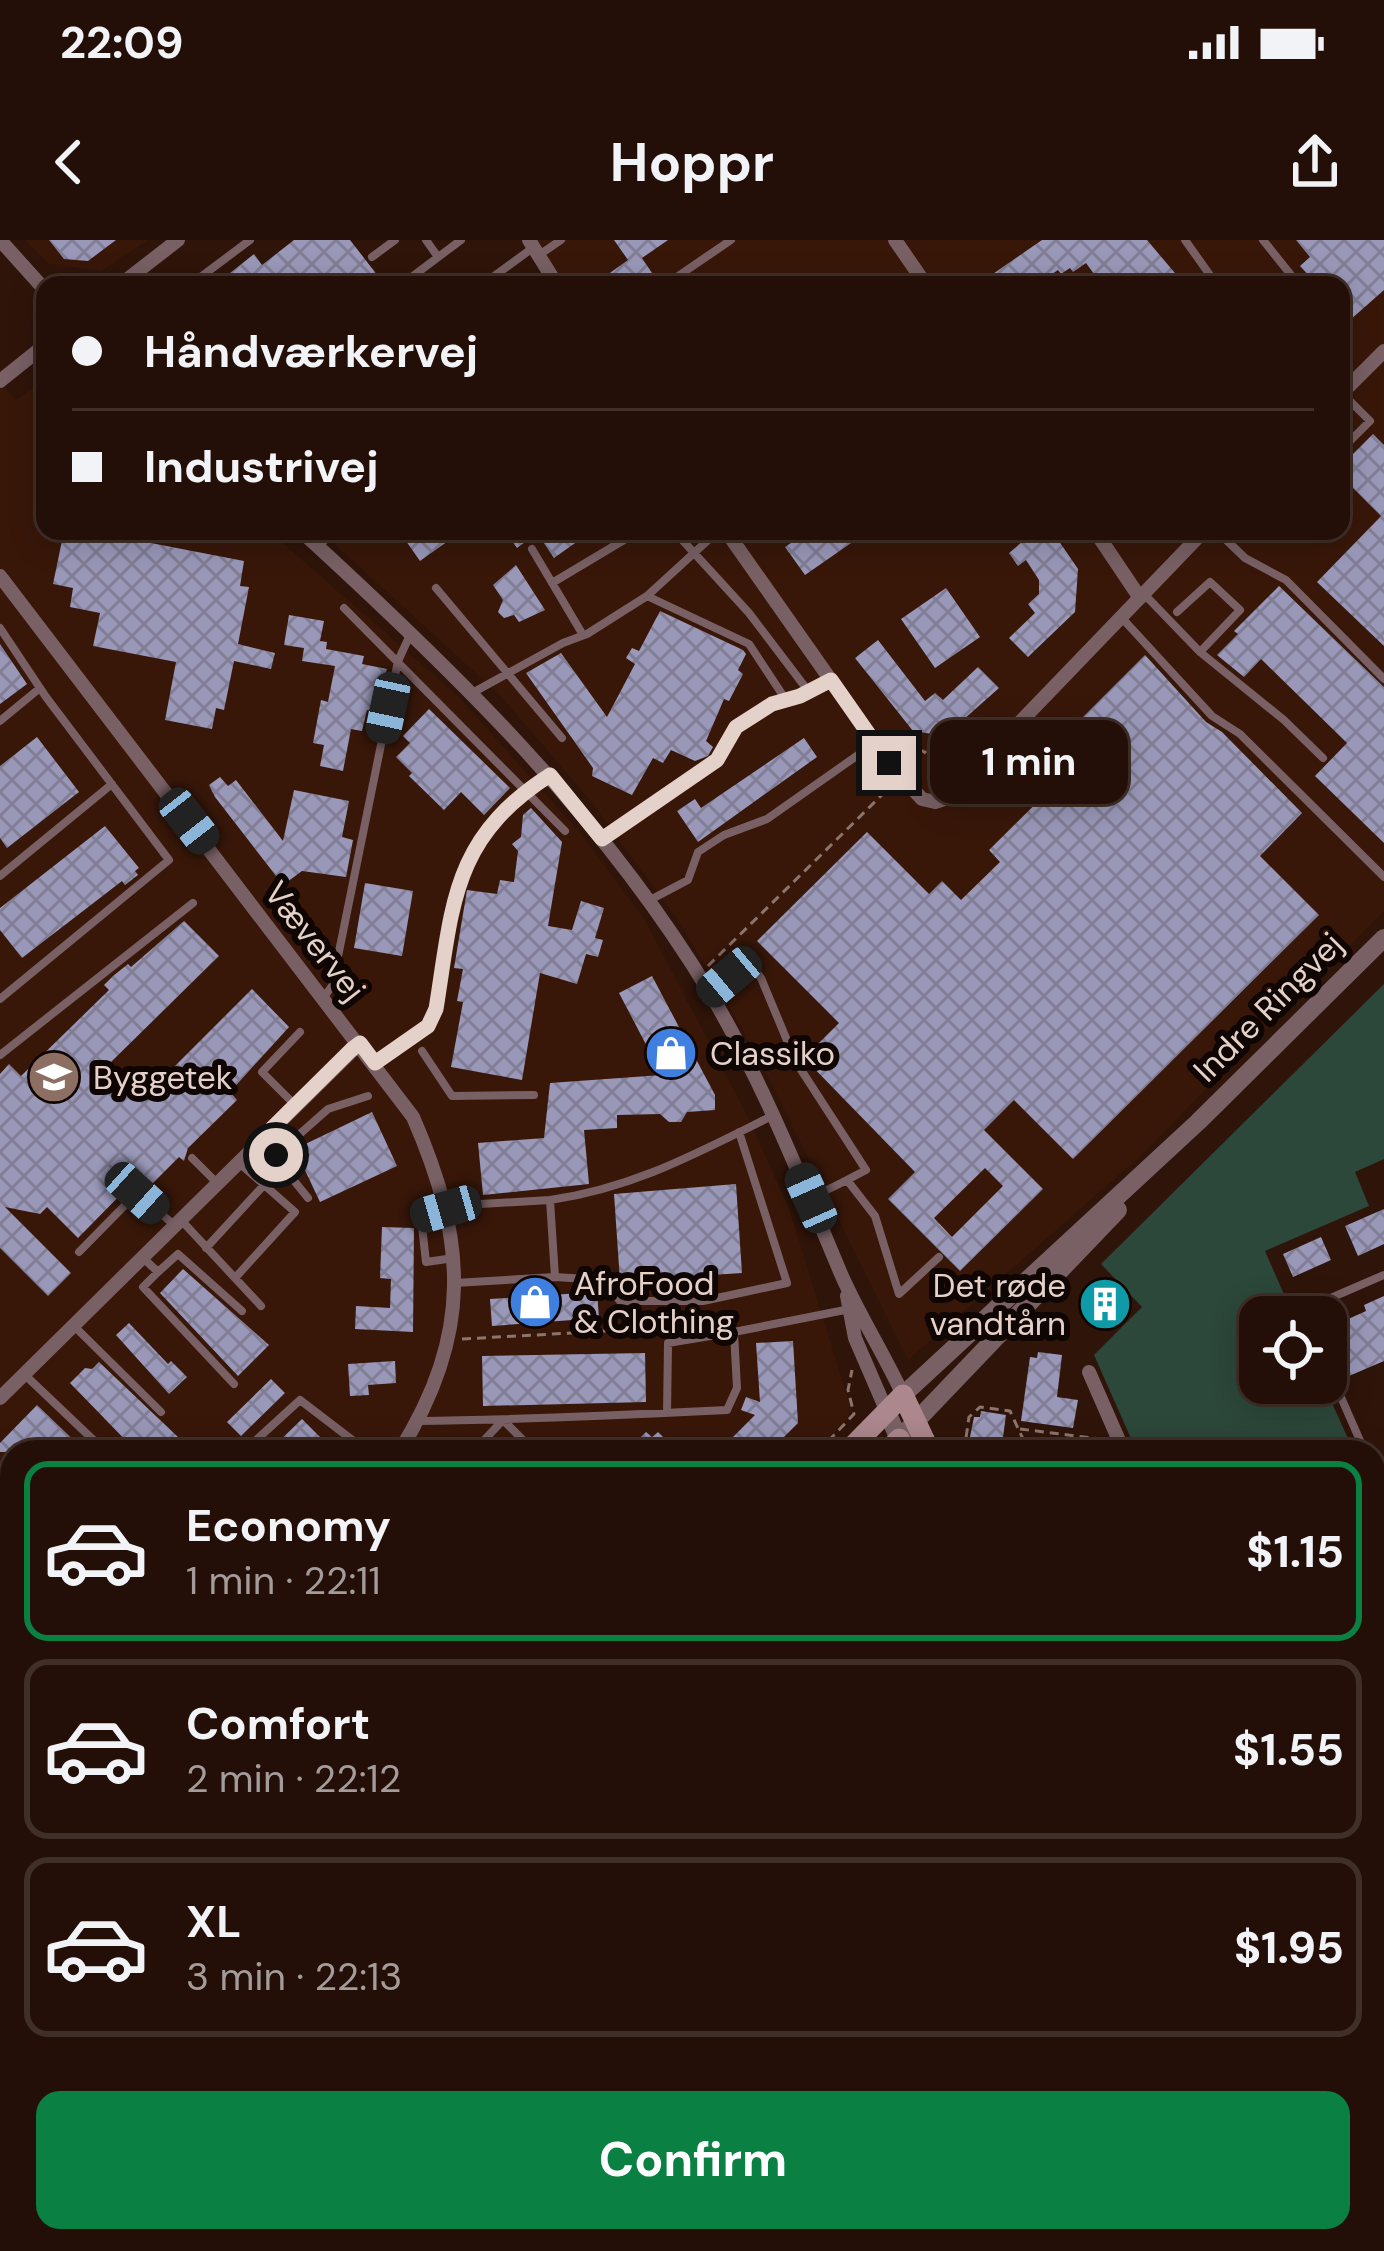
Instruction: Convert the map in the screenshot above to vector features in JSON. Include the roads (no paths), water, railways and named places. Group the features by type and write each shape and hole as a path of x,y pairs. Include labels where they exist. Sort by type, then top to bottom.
{"main road":[{"path":"895,1404 916,1422 924,1440"},
{"name":"Indre Ringvej","path":"859,1440 895,1404"}],"street":[{"path":"1,240 36,280"},
{"path":"132,276 178,240"},
{"path":"895,240 920,276"},
{"path":"534,247 546,276"},
{"path":"1350,385 1384,351"},
{"path":"0,381 36,352"},
{"path":"311,540 474,692 550,775 649,901 696,972 811,1198 895,1404 897,1440"},
{"path":"734,540 889,763 922,799 935,802 947,798 1195,540"},
{"path":"1102,540 1142,596"},
{"name":"Vævervej","path":"0,576 413,1117 438,1175 455,1283 449,1340 437,1379 406,1440"},
{"name":"Indre Ringvej","path":"895,1404 1198,1122 1384,938"},
{"path":"0,1398 360,1043"},
{"name":"Indre Ringvej","path":"903,1440 1198,1122"},
{"path":"854,1307 855,1338 895,1404"},
{"path":"1089,1372 1119,1440"}],"lane":[{"path":"202,276 250,240"},
{"path":"372,257 395,240"},
{"path":"426,240 438,257"},
{"path":"413,276 461,240"},
{"path":"494,276 534,247 561,240"},
{"path":"678,276 730,240"},
{"path":"1185,240 1211,276"},
{"path":"1263,240 1292,276"},
{"path":"1350,401 1370,421 1350,441"},
{"path":"318,547 325,540"},
{"path":"553,583 624,540"},
{"path":"682,540 749,613 809,692"},
{"path":"474,692 646,596 693,553 715,540"},
{"path":"1226,540 1245,558 1286,580 1384,679"},
{"path":"532,549 583,635"},
{"path":"1177,612 1210,582 1240,610 1200,652"},
{"path":"436,588 562,737"},
{"path":"646,596 749,644 786,700"},
{"path":"1142,596 1323,758"},
{"path":"344,608 565,831"},
{"path":"1121,617 1212,716 1240,734 1384,877"},
{"path":"0,628 170,860 0,999"},
{"path":"324,997 332,986 398,662 411,634"},
{"path":"602,839 717,760 736,727 772,704 831,680"},
{"path":"0,721 40,688"},
{"path":"649,901 688,880 698,852 724,835 767,819 875,742"},
{"path":"375,1063 428,1026 436,1009 456,890 482,834 513,799 550,775"},
{"path":"0,875 112,784"},
{"path":"0,1055 193,903"},
{"path":"710,994 748,961 796,1062 866,1170 811,1198"},
{"path":"295,1106 262,1072 300,1032"},
{"path":"422,1051 452,1096 534,1095"},
{"path":"276,1155 328,1109 368,1096"},
{"path":"454,1258 426,1262 421,1217 446,1209 602,1192 773,1116"},
{"path":"455,1283 555,1277 603,1280 620,1301 703,1300 788,1282 739,1132"},
{"path":"260,1140 308,1198"},
{"path":"192,1158 217,1183"},
{"path":"235,1278 295,1212 238,1162"},
{"path":"848,1180 875,1216 899,1294 939,1257"},
{"path":"206,1248 265,1185"},
{"path":"79,1252 137,1193 206,1248 261,1306"},
{"path":"550,1200 555,1277"},
{"path":"234,1384 143,1287 178,1253 242,1311"},
{"path":"142,1257 158,1272"},
{"path":"1335,1296 1384,1275"},
{"path":"667,1412 668,1343 854,1307"},
{"path":"74,1325 161,1412"},
{"path":"418,1421 727,1410 737,1388 734,1332"},
{"path":"24,1374 93,1440"},
{"path":"256,1440 300,1400 349,1440"},
{"path":"1344,1404 1360,1440"},
{"path":"484,1440 503,1420"},
{"path":"503,1420 524,1440"}],"place":[{"name":"Classiko","path":"671,1053"},
{"name":"Byggetek","path":"54,1077"},
{"name":"AfroFood & Clothing","path":"535,1302"},
{"name":"Det røde vandtårn","path":"1105,1304"}]}
